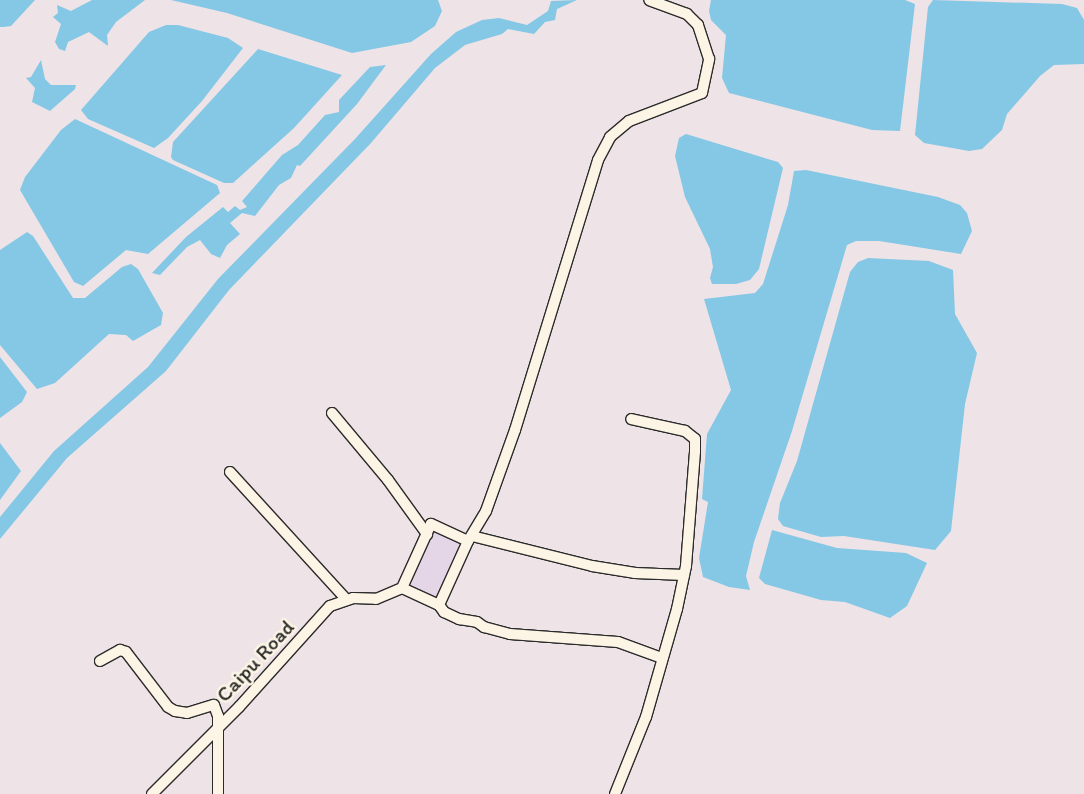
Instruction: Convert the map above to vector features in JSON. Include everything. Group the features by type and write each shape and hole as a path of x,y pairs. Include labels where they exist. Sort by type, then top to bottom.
{"street":[{"path":"439,605 470,538 486,511 515,430 598,160 610,137 629,121 702,93 709,59 698,25 687,14 648,0"},
{"path":"332,413 388,480 426,534"},
{"path":"615,794 646,717 684,575 695,439 685,431 631,418"},
{"path":"230,472 347,600"},
{"path":"662,658 618,642 510,634 459,620 444,612 439,605 402,588 431,524 470,538 592,566 635,573 684,575"},
{"name":"Caipu Road","path":"152,794 217,728 330,606 347,600 376,599 402,588"},
{"path":"100,661 120,650 126,652 168,707 187,713 214,705 218,716 218,794"}],"shaded area":[{"path":"431,524 468,541 439,605 402,588"}],"water":[{"path":"0,0 35,0 11,26 0,27"},
{"path":"92,0 145,0 116,22 107,35 108,46 89,32 68,42 65,51 59,49 55,42 61,24 53,17 58,13 57,5 71,11"},
{"path":"171,0 438,0 442,11 435,26 411,42 352,53 227,13"},
{"path":"577,0 557,9 555,20 545,22 534,34 508,29 502,34 465,45 435,68 371,143 229,290 166,371 67,458 0,539 0,517 54,451 148,367 218,279 355,139 431,54 456,32 482,20 499,18 527,25 548,11 551,1"},
{"path":"711,0 905,0 915,4 900,131 872,130 729,93 722,78 726,35 711,20 709,11"},
{"path":"933,0 1062,4 1077,8 1084,20 1084,64 1054,65 1040,76 1007,114 1002,130 982,149 969,151 924,143 915,135 928,7"},
{"path":"166,25 178,25 228,38 243,48 202,101 168,138 154,148 88,119 81,110 149,32"},
{"path":"258,49 342,75 294,128 233,183 224,183 173,160 171,157 173,142"},
{"path":"41,60 45,79 51,85 76,85 75,89 50,111 32,102 35,88 26,78 31,77"},
{"path":"386,65 357,104 300,166 297,165 291,178 279,185 255,216 242,213 230,223 240,234 227,245 220,258 211,254 200,240 187,247 160,275 152,273 186,237 223,207 228,212 235,206 240,210 247,207 242,201 282,155 298,145 325,115 339,112 339,100 370,67"},
{"path":"75,119 217,185 220,193 148,254 126,250 83,286 74,282 20,190 25,177 61,130"},
{"path":"686,134 778,162 783,168 759,269 750,280 736,284 712,284 710,278 713,267 710,249 685,197 675,156 679,138"},
{"path":"806,170 938,197 960,205 967,213 972,231 961,254 879,241 856,241 847,245 792,431 754,542 746,576 750,590 729,587 703,577 699,558 708,502 702,499 707,434 731,390 704,299 755,293 763,284 788,205 794,171"},
{"path":"27,232 33,236 73,298 85,298 122,267 131,264 138,269 163,313 161,325 133,341 126,335 109,334 55,383 37,389 0,345 0,250"},
{"path":"868,258 929,261 953,270 955,314 977,353 965,404 951,531 935,550 844,536 821,537 783,526 778,519 780,503 797,461 850,272 858,262"},
{"path":"0,357 27,392 22,402 0,418"},
{"path":"0,443 21,471 0,500"},
{"path":"772,530 837,548 906,553 927,563 907,606 890,618 845,602 821,600 765,584 759,578"}]}
